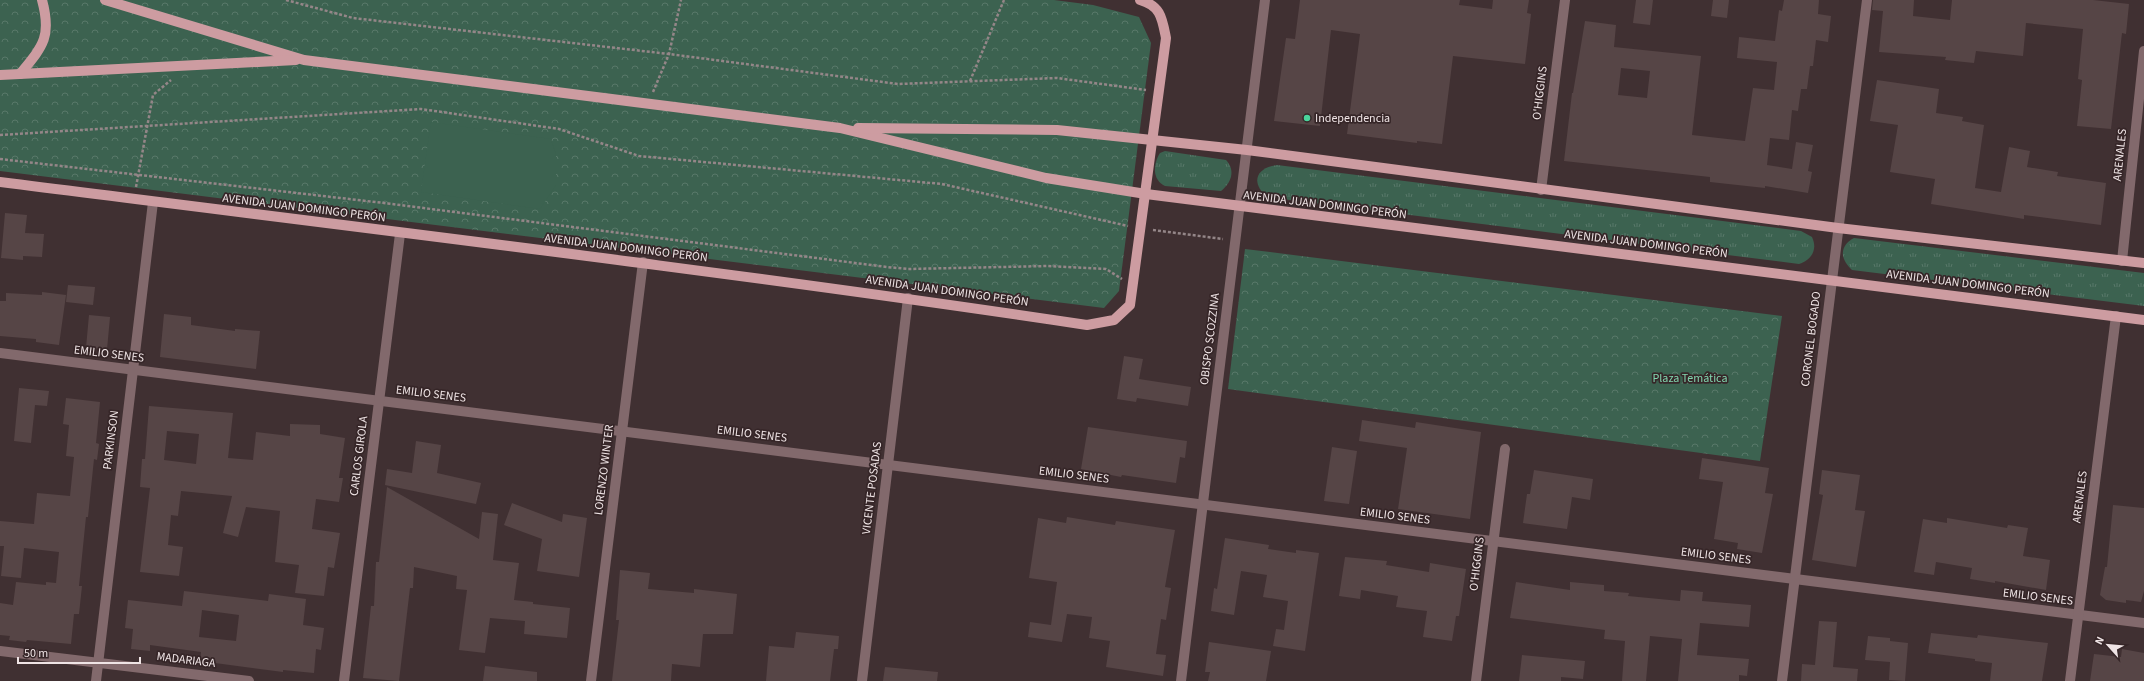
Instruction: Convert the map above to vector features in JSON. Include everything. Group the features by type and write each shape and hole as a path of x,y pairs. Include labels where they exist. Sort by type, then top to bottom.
{"main road":[{"path":"20,74 37,52 46,34 46,17 42,0"},
{"name":"AVENIDA JUAN DOMINGO PERÓN","path":"105,0 304,60 840,128 1046,178 1146,194 2144,320"},
{"path":"1140,0 1151,3 1162,17 1166,38 1146,194"},
{"name":"AVENIDA JUAN DOMINGO PERÓN","path":"0,75 304,60"},
{"name":"AVENIDA JUAN DOMINGO PERÓN","path":"840,128 1057,130 1152,142 1247,150 1838,228 2144,263"},
{"name":"AVENIDA JUAN DOMINGO PERÓN","path":"0,182 400,234 643,262 908,298 1087,325 1114,320 1130,304 1146,194"}],"street":[{"name":"OBISPO SCOZZINA","path":"1181,681 1265,0"},
{"name":"O'HIGGINS","path":"1541,190 1565,0"},
{"name":"CORONEL BOGADO","path":"1782,681 1867,0"},
{"name":"ARENALES","path":"2122,261 2144,52"},
{"name":"PARKINSON","path":"96,681 153,202"},
{"name":"CARLOS GIROLA","path":"344,681 400,234"},
{"name":"LORENZO WINTER","path":"591,681 643,262"},
{"name":"VICENTE POSADAS","path":"862,681 908,298"},
{"name":"ARENALES","path":"2070,681 2116,316"},
{"name":"EMILIO SENES","path":"0,353 2144,623"},
{"name":"O'HIGGINS","path":"1476,681 1505,449"},
{"name":"MADARIAGA","path":"0,651 250,681"}],"path":[{"path":"286,0 353,18 669,54 898,84 1057,78 1158,91"},
{"path":"648,104 669,54 681,0"},
{"path":"970,81 1004,0"},
{"path":"133,199 153,95 187,66"},
{"path":"0,134 148,124 421,109 559,129 639,156 942,184 1141,228 1236,240"},
{"path":"0,159 139,174 622,232 887,267 908,269 1048,266 1106,269 1133,286"}],"green space":[{"path":"0,0 1054,0 1093,5 1139,17 1151,43 1119,291 1104,308 0,171"},
{"path":"431,122 551,139 556,155 556,185 540,209 421,192"},
{"path":"1165,151 1226,160 1231,168 1230,181 1221,191 1165,186 1158,180 1155,167 1160,153"},
{"path":"1277,165 1801,231 1812,237 1814,242 1814,250 1807,260 1799,264 1267,197 1259,187 1257,182 1258,177 1264,169"},
{"path":"1854,238 2144,273 2144,306 1852,270 1845,261 1843,253 1846,245"},
{"name":"Plaza Temática","path":"1245,249 1782,316 1760,461 1228,389"}],"building":[{"path":"1300,0 1460,0 1459,5 1492,9 1493,0 1529,0 1527,13 1531,14 1525,64 1453,56 1442,144 1417,141 1417,143 1347,134 1360,34 1331,30 1320,126 1274,121 1286,38 1295,39"},
{"path":"1636,0 1653,0 1650,25 1633,23"},
{"path":"1713,0 1729,0 1727,18 1711,16"},
{"path":"1784,0 1819,0 1818,14 1831,16 1828,42 1816,40 1813,66 1810,66 1807,89 1801,89 1798,111 1792,110 1789,140 1770,138 1767,165 1792,169 1796,142 1813,145 1808,171 1812,172 1808,193 1765,186 1765,188 1710,182 1710,177 1564,161 1572,93 1585,21 1616,25 1614,47 1701,56 1692,135 1745,141 1753,88 1774,90 1777,62 1737,58 1739,37 1775,41 1779,10 1782,11","holes":["1621,68 1650,71 1647,98 1618,95"]},
{"path":"1873,0 1914,0 1913,16 1950,20 1952,0 2093,0 2129,4 2126,34 2122,33 2111,129 2077,126 2082,80 2078,79 2083,29 2026,23 2023,56 1976,51 1974,63 1945,60 1946,57 1879,52 1883,11 1872,10"},
{"path":"1877,80 1939,89 1936,113 1963,117 1962,121 1984,125 1975,188 2001,192 2009,147 2030,151 2027,167 2058,172 2057,176 2106,183 2101,225 2024,215 2024,219 1931,204 1935,179 1890,172 1898,125 1870,121"},
{"path":"5,213 27,215 25,233 44,234 42,257 23,256 23,260 1,258"},
{"path":"68,285 95,287 93,305 66,302"},
{"path":"42,292 66,295 59,345 36,342 36,339 0,336 0,301 6,301 6,293 42,295"},
{"path":"164,314 191,317 191,325 235,331 235,329 260,331 256,369 160,357"},
{"path":"89,315 110,317 107,349 86,348"},
{"path":"1124,356 1143,359 1139,379 1191,387 1188,406 1137,398 1136,402 1117,399"},
{"path":"19,388 49,391 47,406 35,405 31,443 14,441"},
{"path":"66,398 100,402 96,443 99,444 97,460 94,459 88,517 86,517 79,586 82,586 79,614 74,614 71,644 9,640 10,636 0,635 0,603 13,605 16,582 46,585 46,582 56,583 59,552 24,548 21,578 1,576 4,546 0,546 0,521 34,524 37,493 70,496 74,457 66,456 69,425 63,424"},
{"path":"149,406 233,413 228,458 253,460 256,432 290,436 290,424 320,425 320,434 345,438 339,478 343,478 339,502 316,499 312,529 340,533 334,568 328,567 324,596 295,593 299,565 275,562 280,511 246,507 238,537 223,533 232,496 181,491 178,516 171,515 168,545 183,547 179,576 140,572 150,488 140,487 142,459 145,459","holes":["167,431 199,434 196,464 164,460"]},
{"path":"1362,420 1415,428 1416,422 1481,432 1470,519 1398,509 1407,448 1359,441"},
{"path":"1088,427 1187,441 1185,458 1180,457 1176,483 1122,475 1121,477 1081,469"},
{"path":"416,441 441,445 437,473 481,483 476,504 385,485 387,469 412,473"},
{"path":"1332,447 1357,451 1349,504 1324,501"},
{"path":"1702,458 1769,468 1765,493 1773,494 1762,553 1737,549 1738,543 1714,539 1723,482 1699,479"},
{"path":"1534,470 1593,479 1590,500 1572,497 1567,529 1523,523 1527,494 1530,494"},
{"path":"1822,470 1860,475 1855,510 1865,511 1856,567 1812,560 1823,495 1819,494"},
{"path":"387,487 479,539 482,512 498,514 493,560 519,563 514,600 533,602 533,604 570,608 567,638 524,634 525,621 490,618 485,653 459,650 467,590 456,589 457,576 414,567 413,588 410,588 399,681 363,678 371,606 374,606 376,562 379,562"},
{"path":"512,503 562,522 563,514 587,518 579,577 537,571 542,539 504,525"},
{"path":"2113,505 2144,508 2144,591 2141,602 2126,600 2126,603 2106,600 2100,595 2105,567 2107,567"},
{"path":"1067,517 1115,525 1116,521 1175,530 1165,587 1171,588 1166,620 1161,619 1156,654 1166,655 1163,676 1106,667 1110,641 1089,638 1092,617 1067,614 1062,642 1028,637 1030,622 1051,625 1057,582 1029,578 1038,518 1066,523"},
{"path":"1947,518 2007,528 2008,525 2028,528 2023,556 2050,560 2046,590 1995,581 1995,583 1970,579 1972,568 1936,562 1934,575 1914,572 1923,519 1947,523"},
{"path":"1225,538 1269,545 1268,549 1296,553 1296,550 1319,553 1305,651 1273,646 1276,629 1284,630 1288,601 1263,597 1267,575 1241,571 1234,615 1211,611 1214,588 1217,589"},
{"path":"1345,557 1387,561 1386,565 1429,572 1430,563 1466,569 1459,616 1456,616 1452,641 1423,637 1427,611 1396,607 1398,596 1361,590 1360,599 1339,596"},
{"path":"620,570 650,573 648,589 694,593 694,589 737,594 733,634 703,634 700,667 672,664 671,681 612,681 619,620 616,620"},
{"path":"1516,582 1570,590 1570,582 1604,585 1604,591 1629,593 1628,596 1680,601 1681,590 1703,592 1702,601 1751,605 1749,627 1700,623 1697,655 1749,659 1747,676 1739,675 1739,681 1678,681 1682,639 1650,636 1646,681 1622,681 1625,641 1604,639 1605,630 1510,618"},
{"path":"184,591 268,601 269,594 306,599 303,625 324,628 321,650 316,649 314,673 283,670 283,672 200,661 201,652 150,645 150,651 131,649 133,629 125,628 128,600 182,606","holes":["202,610 239,615 236,641 199,637"]},
{"path":"1819,621 1837,622 1833,667 1858,669 1857,681 1801,681 1802,664 1815,665"},
{"path":"796,632 839,636 838,649 834,649 830,681 766,681 769,646 794,648"},
{"path":"1931,633 1977,638 1978,635 2048,643 2042,681 1990,681 1992,663 1975,661 1975,659 1928,653"},
{"path":"1868,636 1890,638 1890,641 1908,643 1905,681 1889,680 1890,662 1865,660"},
{"path":"1209,642 1271,651 1266,681 1208,681 1210,672 1205,672"},
{"path":"2122,649 2144,653 2144,681 2090,681 2094,654 2121,657"},
{"path":"1522,655 1585,661 1583,679 1561,677 1561,681 1519,681"},
{"path":"485,666 537,672 537,681 483,681"},
{"path":"885,667 938,672 937,681 883,681"}],"place":[{"name":"Independencia","path":"1307,118"}]}
